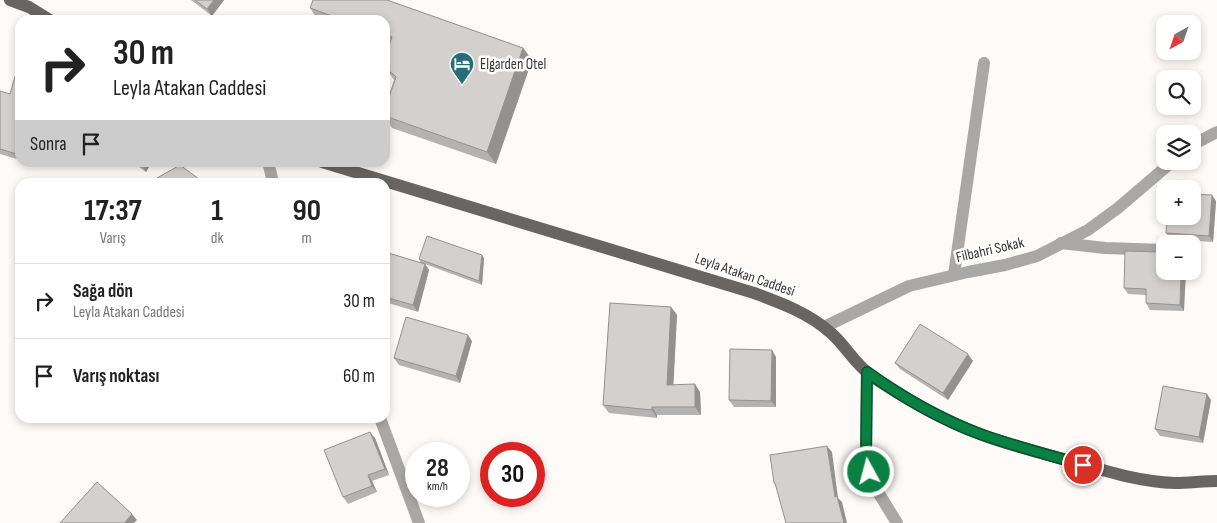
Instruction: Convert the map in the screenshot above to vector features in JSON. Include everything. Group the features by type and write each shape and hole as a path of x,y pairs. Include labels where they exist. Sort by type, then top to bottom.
{"main road":[{"path":"10,0 29,7 42,15"},
{"name":"Leyla Atakan Caddesi","path":"338,167 375,178"},
{"name":"Leyla Atakan Caddesi","path":"390,183 754,293 788,306 810,317 824,327 867,372 894,391 932,412 980,434 1083,465 1134,478 1175,483 1217,481"}],"street":[{"path":"954,275 984,63"},
{"path":"1201,140 1217,132"},
{"name":"Filbahri Sokak","path":"824,327 909,286 1037,256 1088,230 1118,208 1162,170"},
{"path":"1062,243 1105,248 1156,250"},
{"path":"867,372 866,454 869,472 878,492 897,523"},
{"path":"382,423 419,523"}],"building":[{"path":"195,0 214,0 207,9"},
{"name":"Elgarden Otel","path":"313,0 387,0 523,48 487,152 390,118 390,94 396,77 390,72 390,42 392,37 390,36 390,15 329,15 310,8"},
{"path":"15,76 15,154 0,149 0,91 10,94"},
{"path":"176,167 183,167 198,178 157,178"},
{"path":"1201,194 1212,195 1209,236 1166,233 1166,225 1201,225"},
{"path":"427,236 482,255 479,281 419,259"},
{"path":"1125,251 1156,252 1156,280 1181,280 1180,305 1146,303 1146,289 1124,288"},
{"path":"390,254 425,264 413,305 390,298"},
{"path":"610,303 671,307 667,385 695,384 695,407 652,407 652,410 603,405"},
{"path":"406,317 468,335 456,376 394,358"},
{"path":"920,324 968,354 943,393 895,363"},
{"path":"730,349 772,350 771,401 729,400"},
{"path":"1163,386 1207,394 1199,437 1155,429"},
{"path":"370,432 385,469 368,475 372,486 343,497 324,450"},
{"path":"827,446 835,497 837,496 844,523 786,523 774,483 770,455"},
{"path":"97,482 132,514 124,523 60,523"}],"place":[{"name":"Elgarden Otel","path":"462,85"}],"route":[{"path":"869,472 866,454 867,372 894,391 932,412 980,434 1083,465"}]}
